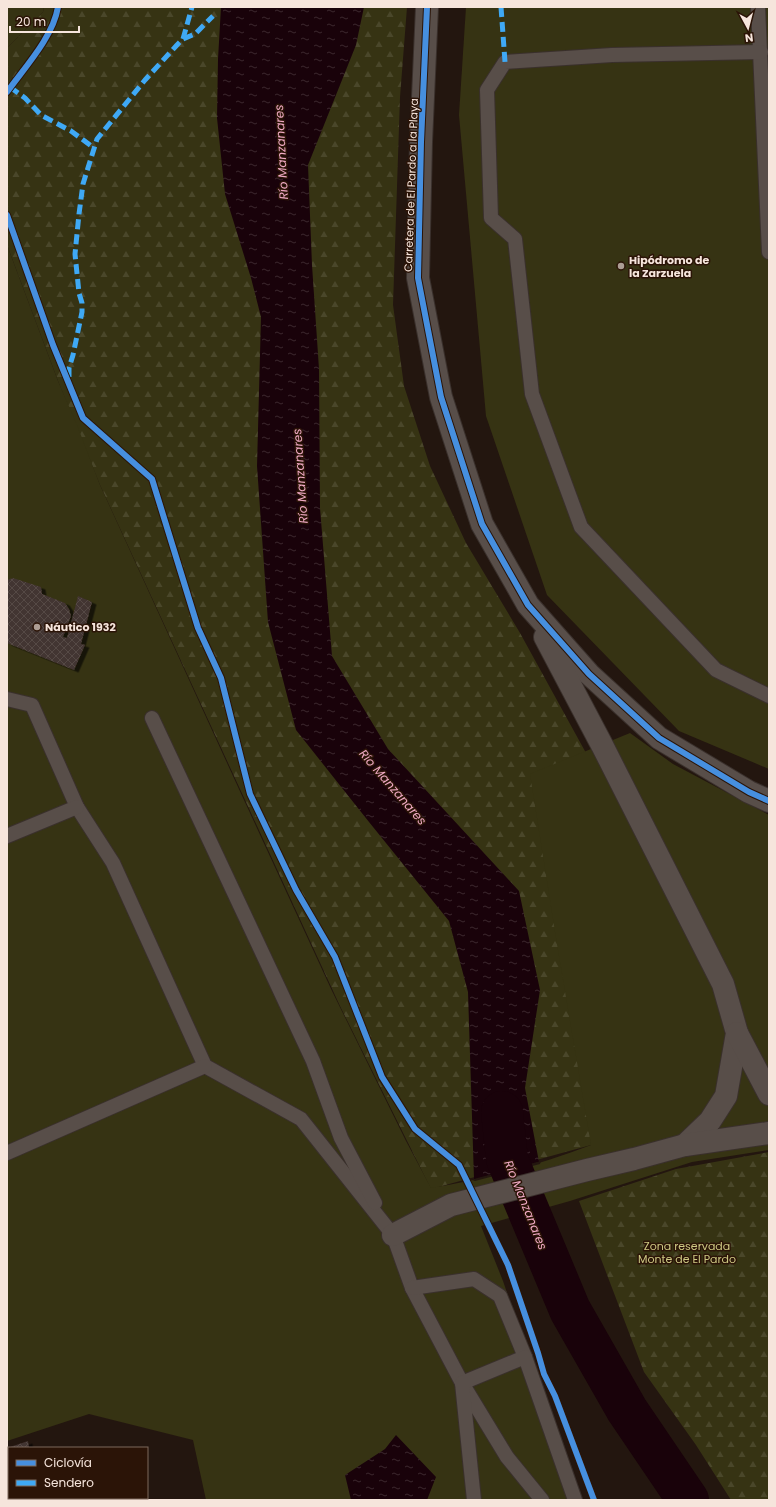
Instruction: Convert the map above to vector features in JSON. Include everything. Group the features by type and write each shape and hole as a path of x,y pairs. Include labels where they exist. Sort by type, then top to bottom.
{"street":[{"name":"Carretera de El Pardo a la Playa","path":"427,7 418,278 441,397 482,524 528,605 589,674 659,738 749,792 769,801"},
{"path":"528,605 603,747 723,984 737,1033 769,1094"},
{"path":"685,1145 710,1121 726,1096 737,1033"},
{"path":"392,1235 452,1205 685,1145 769,1133"}],"lane":[{"path":"758,7 769,252"},
{"path":"761,52 612,55 505,62 487,90 491,218 515,239 532,394 581,526 716,670 769,696"},
{"path":"7,699 32,705 77,807 113,863 205,1066 302,1119 392,1235"},
{"path":"152,718 313,1061 341,1138 392,1235 412,1288 462,1382 507,1457 542,1500"},
{"path":"7,836 77,807"},
{"path":"7,1153 205,1066"},
{"path":"412,1288 474,1278 500,1296 525,1357 575,1500"},
{"path":"462,1382 525,1357"},
{"path":"462,1382 474,1500"}],"green space":[{"path":"7,7 44,7 43,12 7,48"},
{"path":"44,7 407,7 400,97 393,305 404,386 430,466 466,543 520,633 586,753 591,1145 431,1189 340,1006 100,485 58,381 7,245 7,48 43,12"},
{"name":"Hipódromo de la Zarzuela","path":"466,7 769,7 769,769 679,731 547,595 486,416 459,115"},
{"path":"7,245 58,381 100,485 332,991 406,1141 431,1188 512,1171 591,1145 530,774 630,733 673,764 769,815 769,1150 692,1162 570,1201 481,1226 503,1281 531,1363 582,1500 206,1500 193,1440 89,1414 7,1441"},
{"name":"Zona reservada Monte de El Pardo","path":"769,1152 769,1500 731,1500 696,1445 644,1372 579,1201 676,1169"}],"water":[{"path":"221,7 364,7 356,45 308,165 312,265 319,369 320,508 332,656 388,749 519,891 540,990 525,1088 539,1162 474,1179 468,992 449,921 296,730 268,622 257,466 261,317 251,278 225,194 217,118"},
{"path":"396,1435 436,1477 427,1500 351,1500 345,1475 385,1449"}],"pier":[{"path":"541,1161 540,1164 475,1181 472,1180"}],"building":[{"name":"Náutico 1932","path":"13,578 41,587 42,594 65,603 71,616 63,637 67,638 78,596 92,602 81,644 85,645 74,670 7,643 7,580"},
{"path":"28,1441 29,1447 10,1447"},
{"path":"7,1448 8,1448 7,1474"}],"waterway":[{"name":"Río Manzanares","path":"502,1112 507,1159 570,1310 627,1410 688,1500"}],"marked path":[{"path":"183,39 192,7"},
{"path":"501,7 505,62"},
{"path":"69,377 69,368 82,312 75,254 79,214 83,184 97,139 145,80 177,45 183,39 195,34 213,16"},
{"path":"10,87 25,98 41,115 71,131 94,148"}],"cycle path":[{"path":"7,92 30,62 44,40 55,18 58,7"},
{"path":"427,7 421,142 418,278 441,397 482,524 528,605 589,674 659,738 749,792 769,801"},
{"path":"7,215 53,345 83,418 152,479 198,628 221,678 250,794 296,890 335,957 382,1077 415,1129 459,1165 508,1265 544,1374 555,1396 594,1500"}],"place":[{"name":"Hipódromo de la Zarzuela","path":"621,266"},
{"name":"Náutico 1932","path":"37,627"}]}
